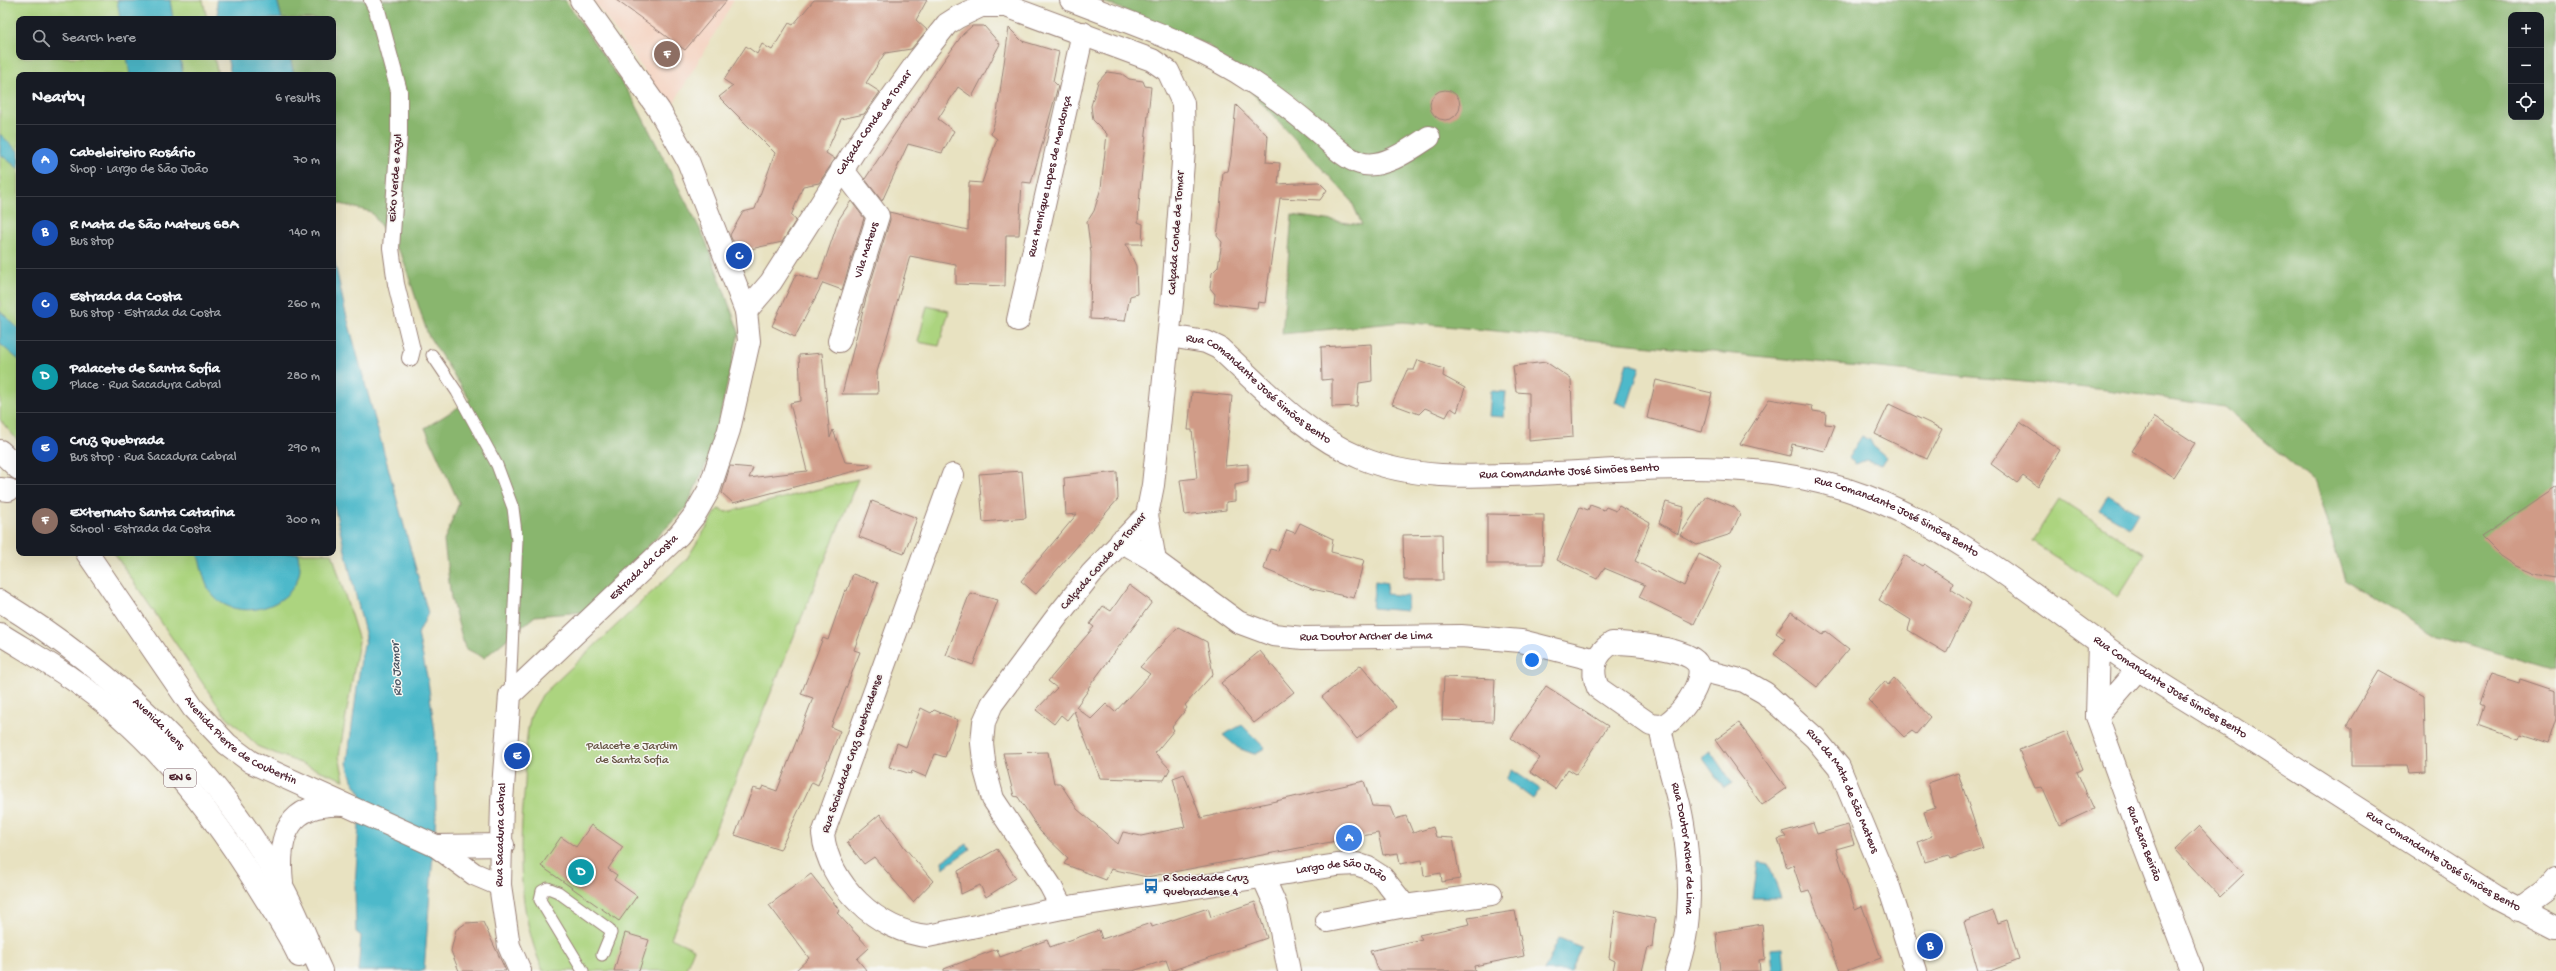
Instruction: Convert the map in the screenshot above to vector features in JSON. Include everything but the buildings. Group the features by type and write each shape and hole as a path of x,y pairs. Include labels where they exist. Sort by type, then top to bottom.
{"street":[{"name":"Eixo Verde e Azul","path":"372,0 377,10 399,91 399,136 391,248 396,284 412,350 410,358"},
{"name":"Estrada da Costa","path":"510,696 680,535 702,503 720,457 745,365 749,341 746,311 688,161 659,110 581,0"},
{"path":"1071,0 1196,50 1243,76 1294,112 1338,150 1359,163 1375,165 1413,147 1428,137"},
{"name":"Calçada Conde de Tomar","path":"746,311 771,282 842,169 920,58 947,24 969,10 981,6 1037,7 1083,33 1152,60 1168,71 1177,86 1183,103 1181,190 1169,336 1154,485 1147,515 1121,541 1060,612 992,704 984,722 982,743 985,770 993,799 1050,885 1062,908"},
{"name":"Rua Henrique Lopes de Mendonça","path":"1018,320 1083,33"},
{"name":"Vila Mateus","path":"839,341 878,216 842,169"},
{"name":"Rua Comandante José Simões Bento","path":"1169,336 1206,342 1219,348 1259,386 1309,429 1327,441 1364,459 1400,470 1487,476 1724,467 1782,474 1867,496 1904,513 1961,545 2003,572 2099,643 2138,669 2519,910 2556,928"},
{"path":"0,451 16,466"},
{"name":"Rua Sociedade Cruz Quebradense","path":"953,475 837,793 824,834 825,847 829,862 838,876 861,904 877,918 912,935 940,935 1062,908 1264,877"},
{"path":"1147,515 1155,561"},
{"name":"Rua Doutor Archer de Lima","path":"1121,541 1155,561 1238,622 1273,635 1303,638 1461,636 1521,641 1596,660"},
{"name":"Avenida Pierre de Coubertin","path":"83,556 92,562 193,708 227,744 251,762 436,846 474,874 500,885"},
{"name":"Avenida Ivens","path":"0,601 39,625 90,661 163,729 215,784 257,845 282,886 321,971"},
{"name":"Avenida Ivens","path":"0,634 72,679 102,702 150,746 193,792 242,859 292,942 306,971"},
{"path":"1612,643 1626,643 1690,657 1700,670 1700,678 1693,694 1674,717 1660,726 1651,725 1641,719 1598,688 1594,678 1596,660 1604,648 1612,643"},
{"name":"Rua Sara Beirão","path":"2099,643 2097,716 2138,833 2192,971"},
{"path":"2097,716 2138,669"},
{"name":"Rua da Mata de São Mateus","path":"1700,670 1744,681 1765,693 1815,738 1839,767 1889,887 1916,971"},
{"name":"Rua Sacadura Cabral","path":"510,696 502,801 500,885 509,946 520,971"},
{"name":"Rua Doutor Archer de Lima","path":"1660,726 1666,762 1683,823 1688,869 1688,921 1676,971"},
{"path":"282,886 280,862 282,846 291,822 307,809 330,804 344,805"},
{"name":"Avenida Pierre de Coubertin","path":"436,846 502,845"},
{"name":"Largo de São João","path":"1264,877 1356,864 1368,868 1382,877 1405,906"},
{"path":"1264,877 1276,906 1289,971"},
{"path":"2519,910 2544,892 2556,878"},
{"path":"1327,921 1405,906 1491,894"}],"lane":[{"path":"432,355 457,392 497,465 513,508 517,540 510,696"},
{"path":"583,971 540,900 542,891 548,888 558,892 609,928 611,933 602,955"}],"shaded area":[{"path":"593,0 734,0 671,108"}],"green space":[{"path":"0,0 203,0 206,16 16,16 16,60 215,60 217,72 16,72 16,439 0,420"},
{"path":"277,0 565,0 633,99 705,239 739,332 712,451 686,508 583,612 535,616 484,658 465,648 451,598 444,541 459,503 425,428 470,400 428,335 402,256 371,212 336,203 336,72 293,72 291,60 336,60 336,16 281,16"},
{"path":"1100,0 2556,0 2556,667 2549,668 2440,636 2345,581 2315,483 2224,407 2107,390 1403,322 1282,334 1292,215 1362,225 1351,200 1208,45"},
{"path":"927,306 949,311 939,346 918,342"},
{"name":"Palacete e Jardim de Santa Sofia","path":"858,479 671,938 694,949 685,971 543,971 534,947 528,924 524,901 521,855 527,734 531,716 542,695 686,560 718,509 727,512"},
{"path":"2059,499 2145,554 2118,597 2032,541"},
{"path":"116,556 333,556 359,641 339,756 344,780 259,747 223,713"}],"water":[{"path":"117,0 170,0 173,16 120,16"},
{"path":"216,0 277,0 281,16 219,16"},
{"path":"128,60 180,60 182,72 130,72"},
{"path":"228,60 291,60 293,72 230,72"},
{"path":"0,134 16,149 16,167 0,154"},
{"name":"Rio Jamor","path":"336,268 345,310 428,613 418,634 428,681 435,733 436,815 424,971 358,971 361,936 356,932 355,886 361,794 352,780 347,763 361,659 366,637 336,514"},
{"path":"0,311 16,326 16,357 0,344"},
{"path":"1627,363 1640,367 1627,407 1615,402"},
{"path":"1491,391 1506,392 1504,417 1489,416"},
{"path":"1862,436 1870,440 1873,446 1886,457 1881,465 1866,460 1856,464 1848,458"},
{"path":"2108,495 2139,513 2130,528 2099,510"},
{"path":"198,556 298,556 300,568 297,581 289,592 279,601 266,607 253,610 239,609 226,605 215,598 211,593"},
{"path":"1375,581 1387,583 1386,594 1408,596 1406,611 1372,608"},
{"path":"1242,725 1265,748 1254,754 1238,748 1223,735"},
{"path":"1710,751 1732,783 1724,788 1702,757"},
{"path":"1512,770 1540,789 1533,799 1506,779"},
{"path":"967,844 970,849 943,868 942,861"},
{"path":"1758,862 1769,864 1781,898 1753,898"},
{"path":"1559,938 1581,947 1571,971 1544,971"},
{"path":"1783,948 1785,971 1773,971 1771,949"}],"place":[{"name":"Externato Santa Catarina","path":"667,54"},
{"name":"Estrada da Costa","path":"739,256"},
{"name":"Cruz Quebrada","path":"517,756"},
{"name":"Cabeleireiro Rosário","path":"1349,838"},
{"name":"Palacete de Santa Sofia","path":"581,872"},
{"name":"R Sociedade Cruz Quebradense 4","path":"1151,886"},
{"name":"R Mata de São Mateus 68A","path":"1930,946"}]}
